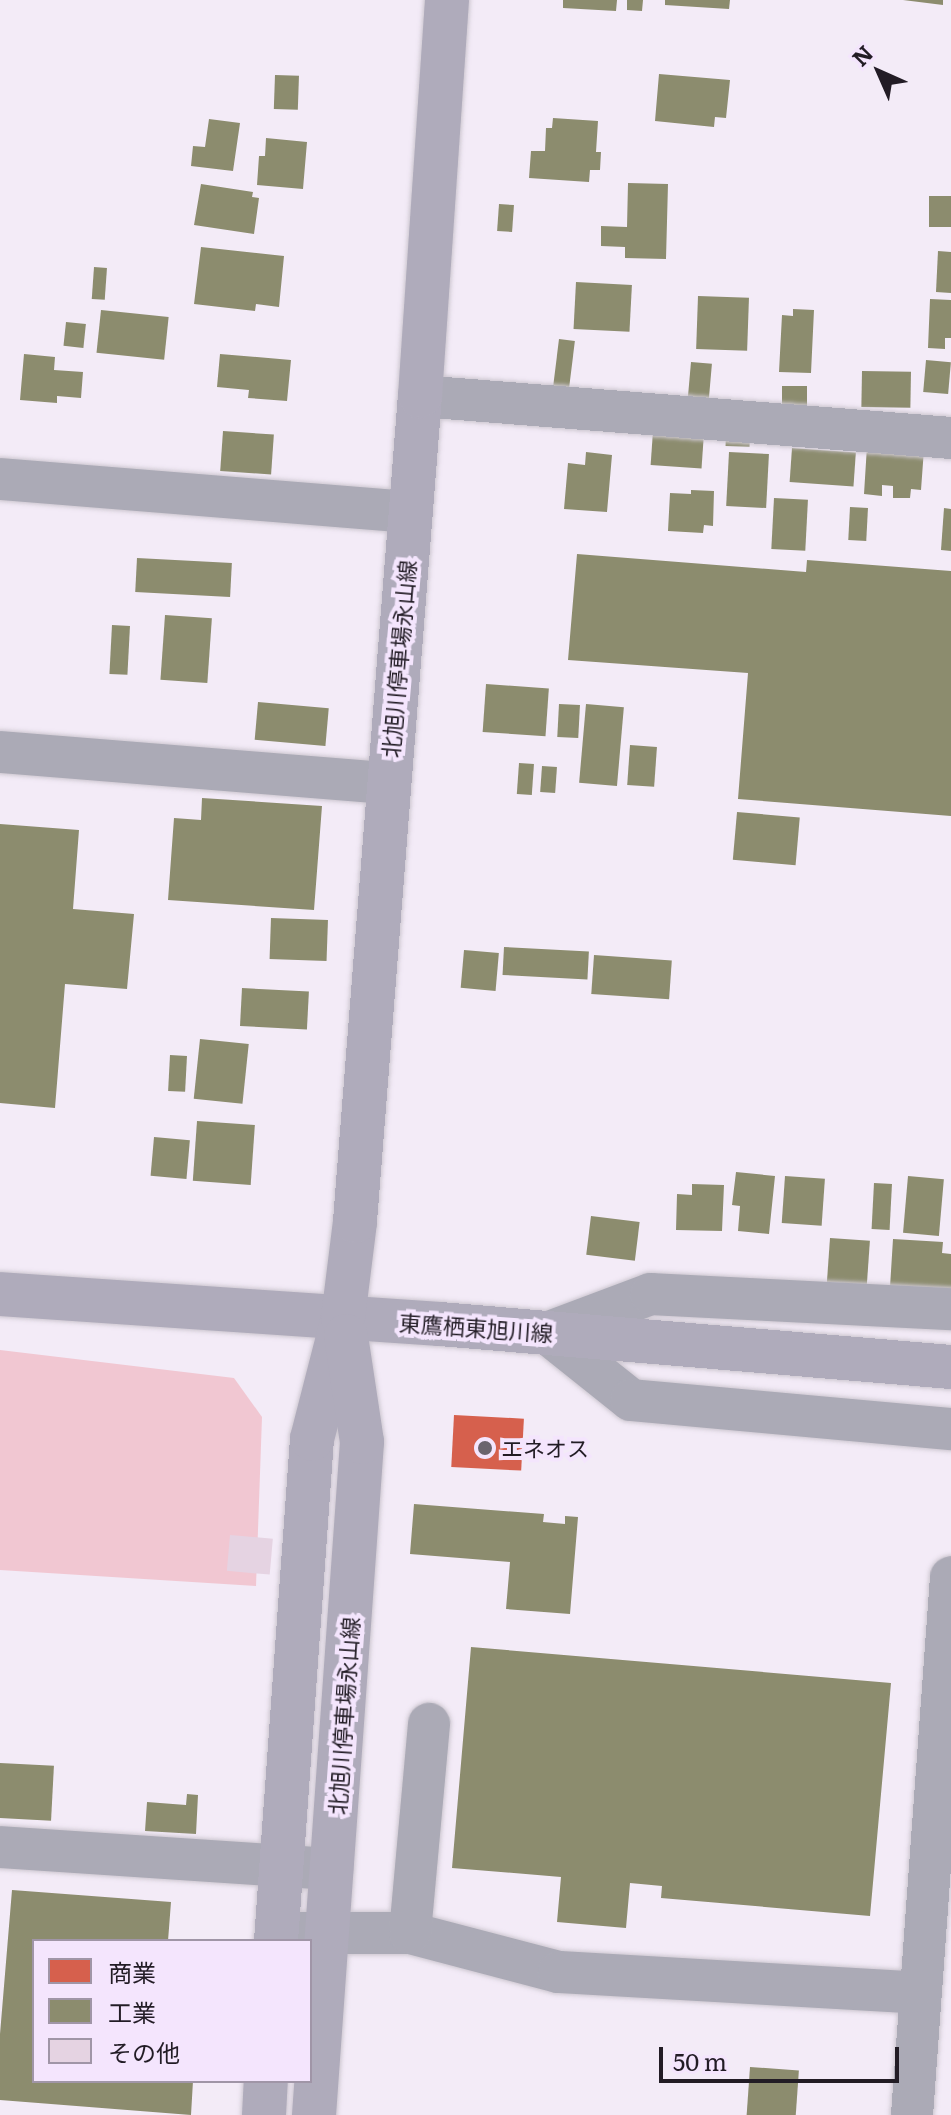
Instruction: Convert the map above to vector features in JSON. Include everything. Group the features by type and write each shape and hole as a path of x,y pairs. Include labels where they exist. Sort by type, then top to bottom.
{"main road":[{"name":"北旭川停車場永山線","path":"276,1937 312,1439 343,1318 355,1221 420,396 447,0"},
{"name":"東鷹栖東旭川線","path":"0,1294 547,1333 951,1367"},
{"name":"北旭川停車場永山線","path":"314,2115 362,1442 343,1318"},
{"path":"264,2115 266,2083"}],"street":[{"path":"420,396 951,438"},
{"path":"0,479 409,512"},
{"path":"0,752 388,783"},
{"path":"547,1333 651,1294 951,1309"},
{"path":"547,1333 631,1400 951,1429"},
{"path":"912,2115 951,1577"},
{"path":"410,1933 429,1724"},
{"path":"0,1847 332,1869"},
{"path":"276,1937 410,1933 559,1972 920,1993"}],"shaded area":[{"path":"0,1350 234,1378 262,1417 256,1586 0,1570"}],"building: 商業":[{"path":"454,1415 524,1419 521,1471 451,1467"}],"building: 工業":[{"path":"563,0 617,0 616,11 563,8"},
{"path":"627,0 643,0 642,11 627,10"},
{"path":"665,0 730,0 729,9 665,5"},
{"path":"903,0 943,0 943,5"},
{"path":"659,74 730,80 726,118 715,117 714,127 655,121"},
{"path":"275,75 299,76 298,110 274,109"},
{"path":"553,118 598,121 596,152 601,152 600,170 590,170 589,182 529,178 531,151 545,151 546,128 552,128"},
{"path":"209,119 240,123 233,171 191,166 193,146 205,147"},
{"path":"266,138 307,142 303,189 257,185 259,156 265,156"},
{"path":"628,183 668,184 666,259 625,258 625,247 601,246 601,226 627,227"},
{"path":"201,184 253,192 252,197 259,198 254,234 194,225"},
{"path":"929,196 951,196 951,227 929,227"},
{"path":"499,204 514,205 512,232 497,231"},
{"path":"201,247 284,256 279,307 256,304 255,311 194,304"},
{"path":"938,251 951,252 951,293 936,292"},
{"path":"94,267 107,268 105,300 92,299"},
{"path":"576,282 632,285 629,332 574,329"},
{"path":"698,296 749,298 747,351 696,349"},
{"path":"930,299 951,300 951,338 945,338 945,349 928,348"},
{"path":"793,309 814,310 811,373 779,372 782,315 793,316"},
{"path":"101,310 169,317 164,360 97,353"},
{"path":"66,322 86,324 83,348 63,346"},
{"path":"559,339 575,341 569,393 553,391"},
{"path":"24,354 55,357 54,370 83,372 81,398 57,396 57,403 20,400"},
{"path":"220,354 291,360 287,401 248,398 249,390 217,387"},
{"path":"926,360 951,362 948,394 923,392"},
{"path":"691,362 712,364 709,399 688,397"},
{"path":"862,371 911,372 910,408 861,407"},
{"path":"782,386 807,386 807,405 782,405"},
{"path":"223,431 274,435 271,474 220,471"},
{"path":"653,431 704,435 702,468 651,465"},
{"path":"726,433 750,434 750,447 726,446"},
{"path":"867,446 924,449 921,490 911,489 910,498 893,498 893,486 882,485 882,496 864,494"},
{"path":"792,448 856,452 853,486 790,482"},
{"path":"586,452 612,455 607,512 564,509 568,463 585,465"},
{"path":"729,452 769,454 766,508 726,506"},
{"path":"691,490 714,491 713,526 704,525 703,533 668,531 670,493 691,494"},
{"path":"774,498 808,500 805,551 771,549"},
{"path":"850,507 868,508 866,541 848,540"},
{"path":"944,508 951,509 951,551 941,550"},
{"path":"577,554 806,572 807,560 951,571 951,816 738,799 748,673 568,660"},
{"path":"137,558 232,563 230,597 135,592"},
{"path":"165,615 212,618 207,683 160,680"},
{"path":"112,625 130,626 127,675 109,674"},
{"path":"486,684 549,688 545,736 483,732"},
{"path":"258,702 329,708 325,746 255,740"},
{"path":"559,704 580,705 578,738 557,737"},
{"path":"586,704 624,707 617,786 579,783"},
{"path":"630,745 657,747 654,787 627,785"},
{"path":"519,763 534,764 532,795 517,794"},
{"path":"542,766 557,767 555,793 540,792"},
{"path":"202,798 322,806 314,910 168,900 174,818 201,820"},
{"path":"737,812 800,817 796,865 733,860"},
{"path":"0,824 79,830 73,909 134,914 127,989 65,984 55,1108 0,1103"},
{"path":"271,918 328,920 327,961 270,959"},
{"path":"504,947 589,951 587,979 503,975"},
{"path":"464,950 499,953 496,991 461,988"},
{"path":"594,955 672,960 669,999 591,994"},
{"path":"242,988 309,992 307,1029 240,1026"},
{"path":"200,1039 249,1044 242,1104 194,1099"},
{"path":"170,1055 187,1056 185,1092 168,1091"},
{"path":"197,1121 255,1125 251,1185 193,1181"},
{"path":"154,1137 190,1140 186,1179 151,1176"},
{"path":"736,1172 775,1176 769,1234 738,1231 740,1206 732,1205"},
{"path":"785,1176 825,1179 822,1226 782,1223"},
{"path":"908,1176 944,1179 939,1236 903,1233"},
{"path":"874,1183 892,1184 890,1230 872,1229"},
{"path":"692,1184 724,1185 722,1231 676,1230 677,1194 692,1195"},
{"path":"591,1216 640,1222 635,1261 586,1255"},
{"path":"830,1238 870,1241 867,1285 827,1282"},
{"path":"893,1239 943,1242 942,1253 951,1254 951,1291 890,1287"},
{"path":"414,1504 544,1514 543,1522 565,1524 565,1516 578,1517 570,1614 506,1609 510,1562 410,1554"},
{"path":"471,1647 891,1683 870,1916 661,1898 662,1886 630,1883 626,1928 557,1922 561,1877 452,1868"},
{"path":"0,1763 54,1766 51,1821 0,1818"},
{"path":"187,1794 198,1795 196,1834 145,1831 147,1802 186,1805"},
{"path":"12,1890 171,1902 168,1939 32,1939 32,2083 193,2083 191,2115 0,2100 0,2034"},
{"path":"750,2067 799,2070 796,2115 747,2115"}],"building: その他":[{"path":"230,1535 273,1539 270,1575 227,1571"}],"place":[{"name":"エネオス","path":"485,1448"}]}
